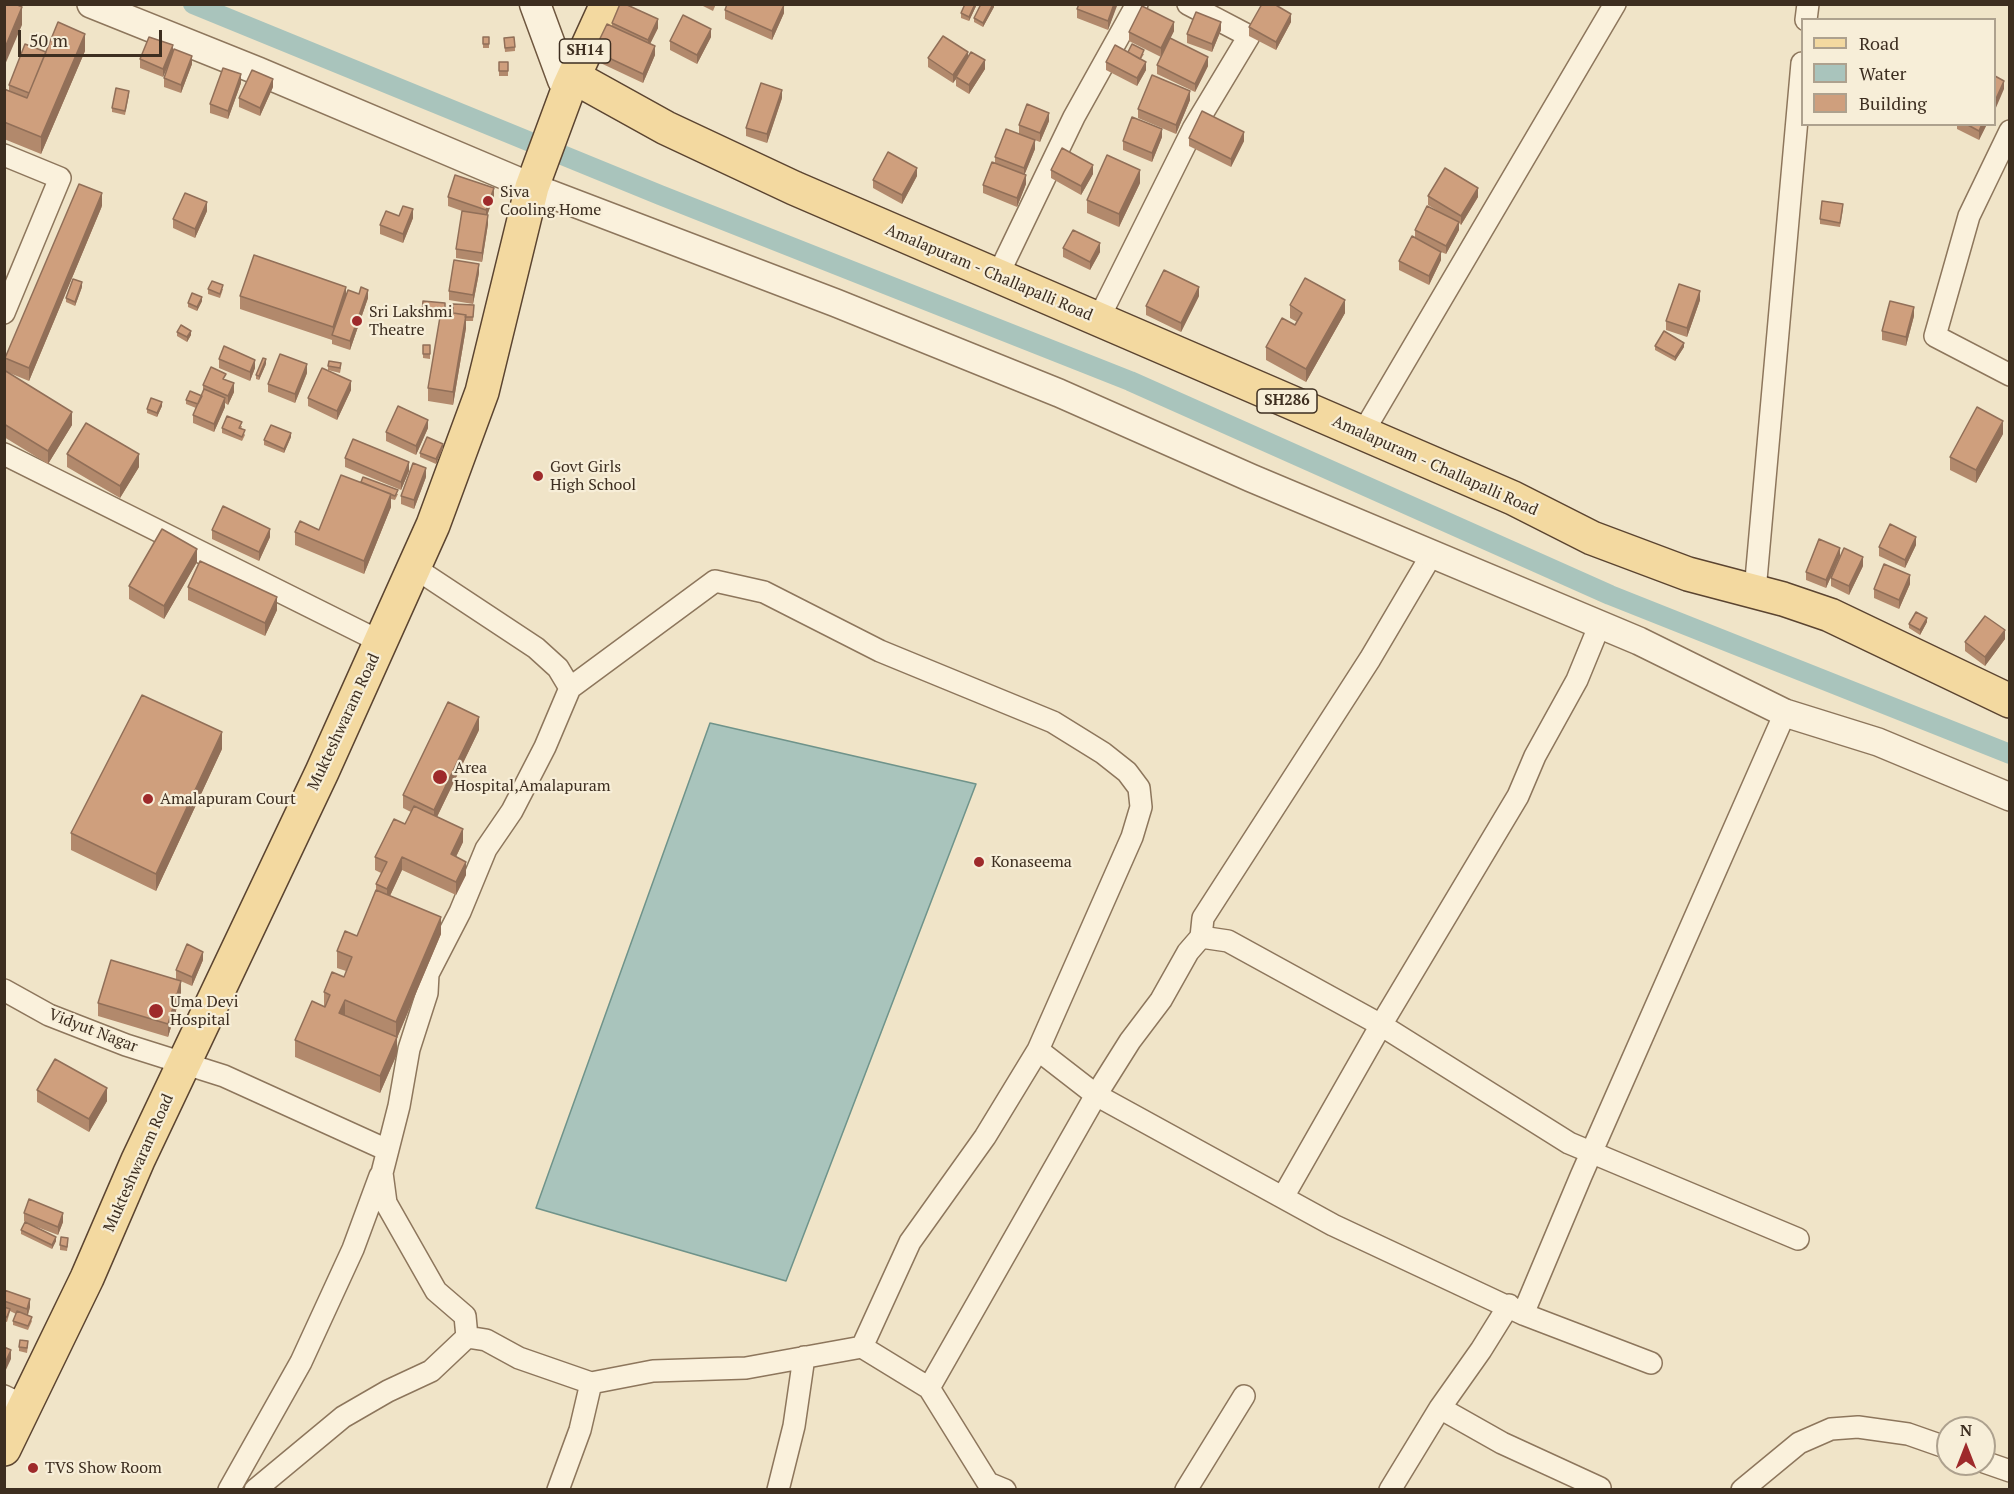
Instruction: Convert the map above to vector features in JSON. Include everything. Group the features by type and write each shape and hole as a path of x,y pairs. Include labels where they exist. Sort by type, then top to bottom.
{"main road":[{"path":"535,4 563,81 570,86"},
{"name":"Mukteshwaram Road","path":"4,1449 15,1401 87,1278 138,1160 415,568 482,392 535,179 570,86 607,4"},
{"name":"Amalapuram - Challapalli Road","path":"570,86 997,277 1513,498 1592,538 1688,574 1755,591 1830,615 2010,701"}],"street":[{"path":"90,4 535,179 1038,384 1600,624 1785,713 1878,742 2010,797"},
{"path":"997,277 1074,117 1137,4"},
{"path":"1098,320 1193,129 1250,36 1188,4"},
{"path":"1362,434 1615,4"},
{"path":"1755,591 1801,85"},
{"path":"2010,131 1969,216 1935,336 2010,375"},
{"path":"4,155 60,178 4,313"},
{"path":"4,453 381,642"},
{"path":"929,1388 1096,1095 1130,1041 1161,1000 1188,952 1201,938 1203,918 1363,669 1432,554"},
{"path":"415,568 536,648 558,668 570,688"},
{"path":"229,1490 301,1362 353,1249 382,1173 399,1106 409,1049 427,993 428,974 459,912 486,849 512,811 545,747 570,688 716,581 764,592 880,651 1053,722 1103,753 1127,772 1139,788 1141,807 1132,837 1038,1050 985,1137 909,1242 862,1347"},
{"path":"1283,1197 1381,1025 1518,796 1535,756 1577,680 1600,624"},
{"path":"1390,1490 1440,1408 1482,1350 1516,1309 1590,1154 1785,713"},
{"path":"1201,938 1228,941 1381,1025 1590,1154 1798,1239"},
{"name":"Vidyut Nagar","path":"4,990 49,1015 184,1064 224,1076 387,1150"},
{"path":"1038,1050 1096,1095 1333,1224 1516,1309 1651,1364"},
{"path":"382,1173 386,1203 436,1291 465,1316 467,1337"},
{"path":"467,1337 486,1340 519,1358 591,1383 653,1371 746,1368 862,1347 929,1388 993,1487"},
{"path":"255,1490 343,1417 388,1391 431,1371 467,1337"},
{"path":"778,1490 794,1426 804,1357"},
{"path":"558,1490 580,1431 591,1383"},
{"path":"1186,1490 1244,1396"},
{"path":"1440,1408 1502,1443 1600,1488"},
{"path":"1742,1490 1799,1443 1831,1429 1858,1427 1908,1434 1936,1444"}],"water":[{"path":"710,723 976,784 786,1281 536,1208"}],"building":[{"path":"4,4 15,4 22,7 4,50"},
{"path":"620,4 625,4 658,19 648,40 612,23"},
{"path":"727,4 784,5 772,31 725,10"},
{"path":"965,4 975,4 969,17 961,13"},
{"path":"981,4 993,4 983,23 974,18"},
{"path":"1079,4 1114,4 1108,21 1077,9"},
{"path":"1262,4 1274,4 1291,14 1276,42 1249,27"},
{"path":"1142,6 1174,22 1161,48 1129,32"},
{"path":"1196,12 1221,22 1212,44 1187,34"},
{"path":"683,15 711,29 697,55 670,41"},
{"path":"58,22 85,34 41,137 4,122 4,89 27,98"},
{"path":"607,24 655,46 643,74 594,51"},
{"path":"943,36 968,52 953,75 928,58"},
{"path":"149,37 173,45 163,69 140,59"},
{"path":"483,37 489,37 489,44 483,44"},
{"path":"514,37 515,47 505,48 504,38"},
{"path":"1170,38 1208,57 1195,84 1157,65"},
{"path":"25,44 46,52 29,93 9,85"},
{"path":"1132,44 1144,50 1140,59 1128,52"},
{"path":"1115,45 1146,62 1137,78 1106,62"},
{"path":"174,49 192,56 181,85 164,78"},
{"path":"971,52 985,60 969,85 956,77"},
{"path":"499,62 508,62 508,71 499,71"},
{"path":"223,68 241,74 228,111 210,104"},
{"path":"252,70 273,79 260,108 239,98"},
{"path":"1152,75 1190,91 1176,125 1138,109"},
{"path":"1996,77 2004,81 1996,99"},
{"path":"761,83 782,90 767,134 746,128"},
{"path":"116,88 129,91 125,111 112,108"},
{"path":"1027,104 1049,113 1040,133 1019,125"},
{"path":"1202,111 1244,132 1231,159 1189,138"},
{"path":"1132,117 1162,129 1152,153 1123,141"},
{"path":"1970,126 1981,126 1979,131"},
{"path":"1006,129 1035,140 1024,168 995,157"},
{"path":"1062,148 1093,165 1081,186 1051,170"},
{"path":"888,152 917,168 902,195 873,180"},
{"path":"1107,155 1140,170 1119,214 1087,200"},
{"path":"992,162 1026,175 1017,198 983,185"},
{"path":"1445,168 1478,188 1461,216 1428,196"},
{"path":"455,175 494,188 486,210 448,197"},
{"path":"79,184 102,193 29,368 5,358"},
{"path":"185,193 207,202 195,229 173,219"},
{"path":"1822,201 1843,204 1840,223 1820,219"},
{"path":"403,206 413,209 403,234 380,225 386,211 399,216"},
{"path":"1427,206 1459,222 1446,246 1415,230"},
{"path":"462,211 488,215 482,253 456,249"},
{"path":"1073,230 1100,243 1090,262 1063,248"},
{"path":"1412,236 1441,252 1429,276 1399,261"},
{"path":"254,255 346,287 333,327 240,296"},
{"path":"454,260 479,264 473,295 449,291"},
{"path":"1164,270 1199,287 1181,323 1146,306"},
{"path":"1305,278 1345,300 1306,369 1266,347 1282,318 1295,325 1302,313 1290,305"},
{"path":"73,279 82,282 75,302 66,298"},
{"path":"212,281 223,285 220,294 208,289"},
{"path":"1679,284 1700,291 1687,328 1666,321"},
{"path":"361,287 368,290 350,341 332,335 348,290 359,294"},
{"path":"192,293 202,297 197,307 188,303"},
{"path":"423,301 445,303 445,312 441,311 441,315 422,313"},
{"path":"1890,301 1914,307 1906,337 1882,331"},
{"path":"453,304 474,305 473,317 453,313"},
{"path":"441,311 466,315 453,392 428,388"},
{"path":"181,325 191,331 187,337 177,332"},
{"path":"1664,331 1684,343 1675,357 1655,346"},
{"path":"423,345 430,345 430,354 423,354"},
{"path":"224,346 255,360 250,372 219,359"},
{"path":"280,354 307,364 295,394 268,384"},
{"path":"263,358 266,359 259,376 256,375"},
{"path":"329,361 341,363 340,368 328,366"},
{"path":"211,367 226,374 223,379 234,383 228,396 203,385"},
{"path":"322,368 351,381 337,411 308,398"},
{"path":"4,370 72,412 48,451 4,424"},
{"path":"204,389 225,398 214,424 193,415"},
{"path":"190,391 202,396 198,404 186,400"},
{"path":"151,398 162,402 157,413 147,409"},
{"path":"398,406 428,420 416,446 386,432"},
{"path":"1977,407 2003,421 1976,470 1950,457"},
{"path":"227,416 242,422 239,428 245,430 242,437 222,428"},
{"path":"86,423 139,454 120,486 67,454"},
{"path":"271,425 291,433 284,449 264,440"},
{"path":"427,437 443,444 436,459 420,453"},
{"path":"353,439 409,462 401,482 345,458"},
{"path":"413,463 426,468 414,500 401,496"},
{"path":"341,475 391,494 364,561 295,532 300,521 319,530"},
{"path":"363,477 398,490 395,496 361,482"},
{"path":"223,506 270,529 259,552 212,530"},
{"path":"1890,524 1916,537 1905,560 1879,547"},
{"path":"162,529 197,549 164,606 129,586"},
{"path":"1819,539 1840,548 1826,580 1806,572"},
{"path":"1844,548 1863,557 1849,586 1831,578"},
{"path":"200,561 277,597 265,623 188,587"},
{"path":"1884,564 1910,575 1899,600 1874,589"},
{"path":"1916,612 1927,618 1920,630 1909,624"},
{"path":"1985,616 2005,630 1985,657 1965,642"},
{"name":"Amalapuram Court","path":"142,695 222,732 156,874 71,833"},
{"path":"448,702 479,717 434,810 403,795"},
{"path":"414,806 463,829 451,854 466,862 456,882 402,857 387,889 376,884 387,862 375,857 394,819 405,824"},
{"path":"376,890 441,917 396,1022 345,1000 339,1013 397,1037 380,1076 295,1040 312,1001 325,1007 330,995 324,992 332,972 344,977 352,957 337,951 345,931 357,936"},
{"path":"187,944 203,952 192,977 176,970"},
{"path":"111,960 181,981 168,1024 98,1003"},
{"path":"55,1059 107,1088 89,1119 37,1090"},
{"path":"29,1199 63,1213 58,1227 24,1213"},
{"path":"25,1222 56,1237 52,1245 21,1230"},
{"path":"61,1237 68,1238 67,1247 60,1245"},
{"path":"4,1290 30,1299 27,1309 4,1301"},
{"path":"4,1307 10,1309 7,1317 4,1317"},
{"path":"17,1311 32,1317 28,1326 13,1321"},
{"path":"20,1340 28,1341 27,1348 19,1347"},
{"path":"4,1347 11,1350 4,1365"}],"waterway":[{"path":"193,4 660,195 1130,381 1610,595 2010,754"}],"place":[{"name":"Siva Cooling Home","path":"488,201"},
{"name":"Sri Lakshmi Theatre","path":"357,321"},
{"name":"Govt Girls High School","path":"538,476"},
{"name":"Area Hospital,Amalapuram","path":"440,777"},
{"name":"Amalapuram Court","path":"148,799"},
{"name":"Konaseema","path":"979,862"},
{"name":"Uma Devi Hospital","path":"156,1011"},
{"name":"TVS Show Room","path":"33,1468"}]}
